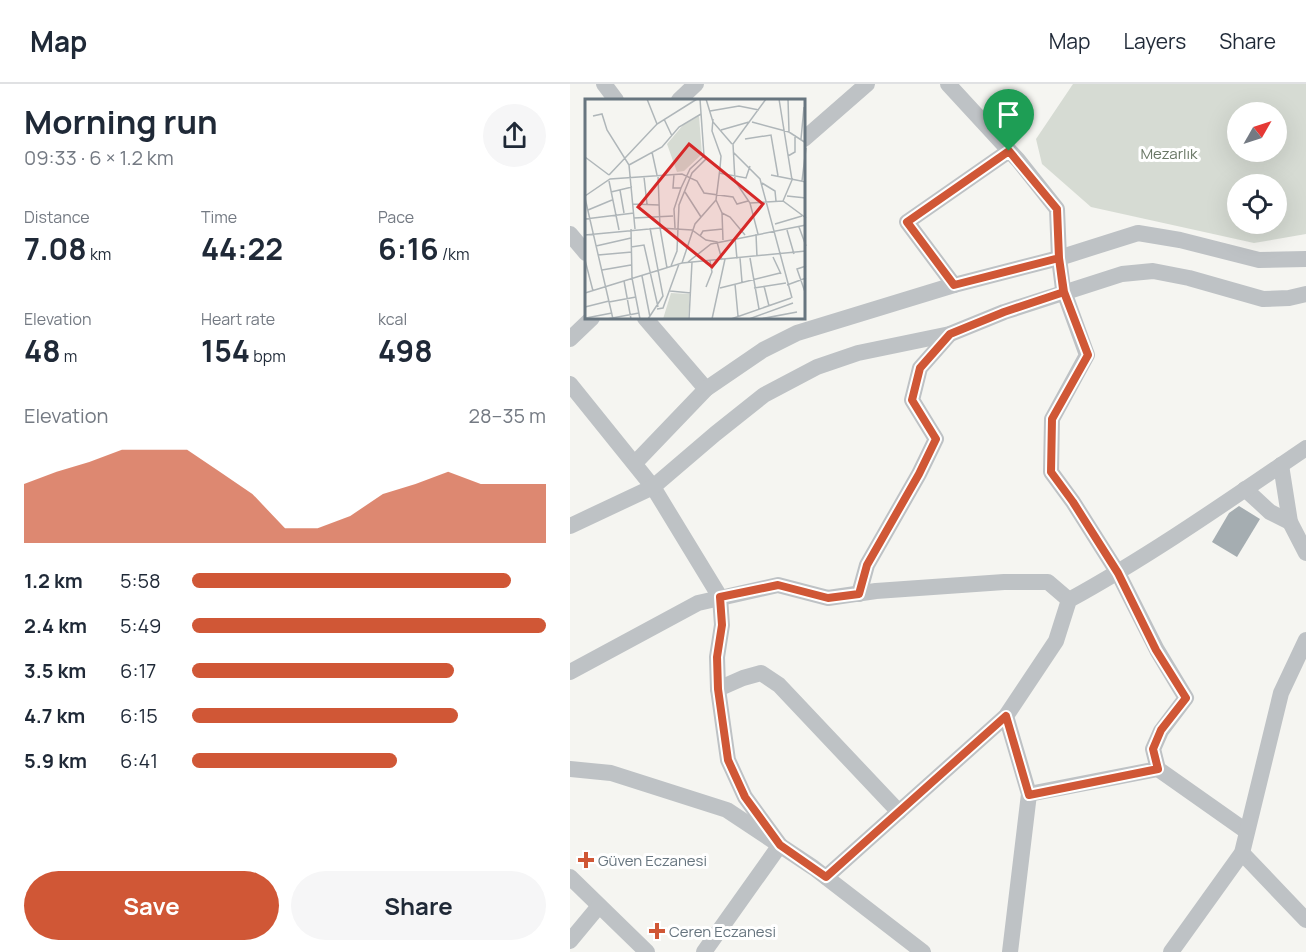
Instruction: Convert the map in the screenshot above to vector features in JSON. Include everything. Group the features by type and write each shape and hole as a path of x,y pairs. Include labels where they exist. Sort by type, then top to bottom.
{"street":[{"path":"604,84 615,99"},
{"path":"680,99 696,84"},
{"path":"806,137 867,84"},
{"path":"948,84 1009,151 1057,209 1059,258 1064,292 1088,355 1052,419 1051,472 1118,573 1156,650 1186,698 1161,730 1153,749 1158,769 1246,831"},
{"path":"954,285 907,222 1009,151"},
{"path":"570,234 585,252"},
{"path":"635,463 706,389 763,350 797,333 954,285 1059,258 1138,234 1180,240 1259,260 1306,259"},
{"path":"570,526 653,487 764,395 817,367 858,353 950,334 1004,312 1122,274 1154,271 1263,299 1289,298 1306,294"},
{"path":"570,339 590,320"},
{"path":"647,320 706,389"},
{"path":"859,594 867,565 919,474 936,439 912,400 920,368 950,334"},
{"path":"570,384 653,487 720,597 722,625 717,657 718,689 728,760 745,797 780,845"},
{"path":"826,877 1006,716 1056,641 1069,600 1118,573 1306,448"},
{"path":"1281,465 1290,522 1306,553"},
{"path":"1245,489 1270,512 1290,522"},
{"path":"570,672 699,603 778,585 828,598 1004,582 1048,582 1069,600"},
{"path":"1171,952 1242,853 1281,693 1306,640"},
{"path":"718,689 761,673 779,685 899,812"},
{"path":"1006,716 1029,795 1010,952"},
{"path":"570,769 611,773 727,810 826,877 917,951"},
{"path":"1029,795 1158,769"},
{"path":"704,952 780,845"},
{"path":"1242,853 1306,920"},
{"path":"570,877 647,952"},
{"path":"570,941 599,906"}],"green space":[{"name":"Mezarlık","path":"1073,84 1306,84 1306,234 1254,243 1091,207 1042,164 1036,139"}],"building":[{"path":"1239,506 1260,519 1237,557 1212,542 1229,513"}],"place":[{"name":"Güven Eczanesi","path":"586,860"},
{"name":"Ceren Eczanesi","path":"657,931"}],"route":[{"path":"1009,151 907,222 954,285 1059,258 1063,289 1088,355 1052,419 1051,472 1118,573 1156,650 1186,698 1161,730 1153,749 1158,769 1029,795 1006,716 826,877 780,845 745,797 728,760 718,689 717,657 722,625 720,597 778,585 828,598 859,594 867,565 919,474 936,439 912,400 920,368 950,334 1004,312 1064,292 1063,289 1059,258 1057,209 1009,151"}]}
